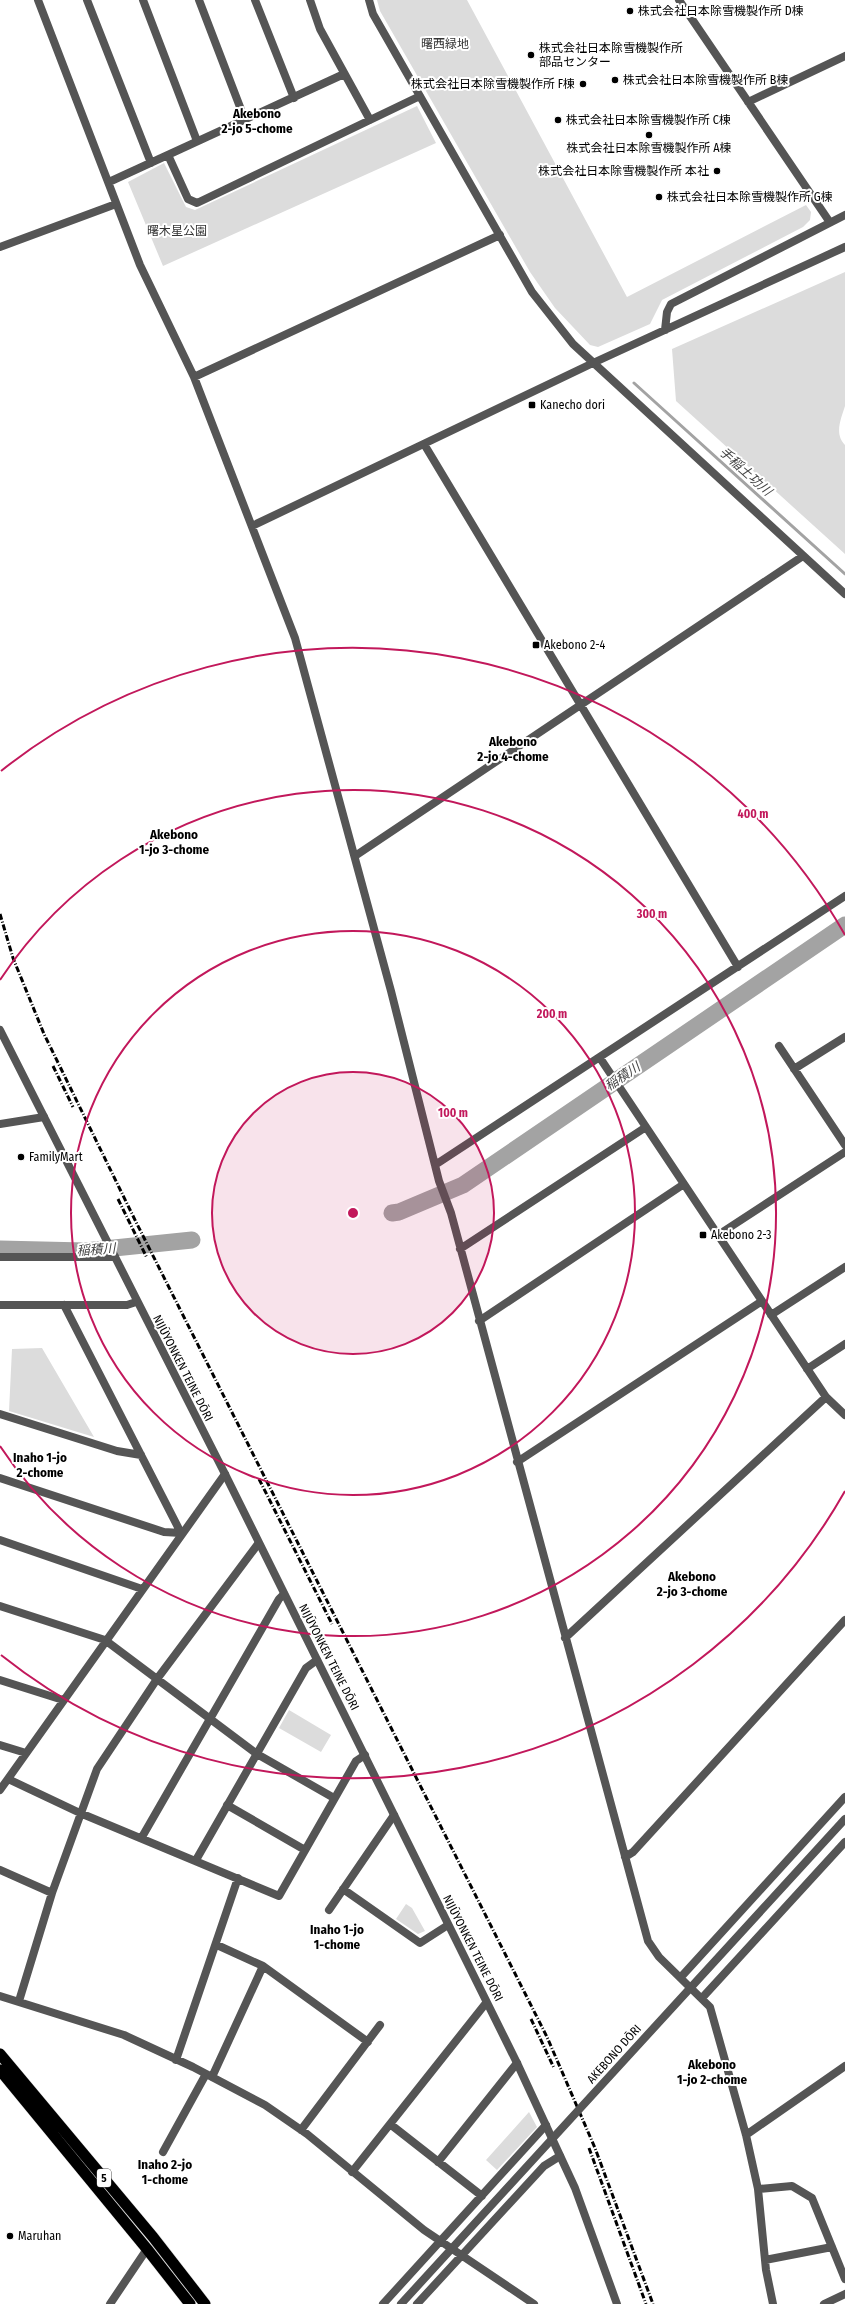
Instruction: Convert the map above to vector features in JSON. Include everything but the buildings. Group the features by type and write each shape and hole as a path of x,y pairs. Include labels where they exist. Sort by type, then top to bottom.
{"highway":[{"name":"5","path":"0,2054 153,2237 205,2304"},
{"name":"5","path":"0,2070 147,2249 190,2304"}],"street":[{"path":"38,0 140,265 194,377 295,638 355,856 439,1181 460,1249 648,1941 659,1957 710,2007 746,2135 758,2189 765,2260 773,2304"},
{"path":"87,0 151,163"},
{"path":"143,0 197,141"},
{"path":"199,0 245,120"},
{"path":"255,0 294,98"},
{"path":"310,0 320,29 370,120"},
{"path":"369,0 374,14 532,292 555,324 593,363 845,594"},
{"path":"679,0 829,222"},
{"path":"748,102 845,56"},
{"path":"109,182 344,74"},
{"path":"168,155 188,199 197,202 420,96"},
{"path":"0,247 116,204"},
{"path":"665,330 667,312 671,304 845,215"},
{"path":"194,377 500,235"},
{"path":"252,526 593,363 845,247"},
{"path":"424,444 738,967"},
{"path":"355,856 803,556"},
{"path":"435,1165 845,896"},
{"name":"NIJŪYONKEN TEINE DŌRI","path":"1,1034 114,1254 136,1302 365,1755 516,2063 575,2188 617,2304"},
{"path":"794,1069 845,1037"},
{"path":"779,1046 845,1145"},
{"path":"600,1058 826,1397 845,1415"},
{"path":"0,1124 44,1117"},
{"path":"460,1249 646,1127"},
{"path":"718,1235 845,1152"},
{"path":"479,1321 684,1184"},
{"path":"0,1257 114,1254"},
{"path":"771,1315 845,1266"},
{"path":"517,1462 762,1301"},
{"path":"0,1305 127,1306 136,1302"},
{"path":"64,1305 181,1533"},
{"path":"807,1369 845,1344"},
{"path":"565,1638 826,1397"},
{"path":"0,1414 117,1451 141,1455"},
{"path":"0,1790 224,1474"},
{"path":"0,1478 164,1532 181,1533"},
{"path":"0,1540 142,1589"},
{"path":"18,2001 52,1893 97,1769 157,1679 258,1544"},
{"path":"142,1837 278,1599 284,1594"},
{"path":"0,1606 105,1640 257,1754 334,1798"},
{"path":"625,1857 633,1852 845,1620"},
{"path":"196,1860 306,1668 317,1660"},
{"path":"0,1680 63,1700"},
{"path":"0,1745 26,1753"},
{"path":"8,1779 80,1813 142,1837 279,1896 356,1761 365,1755"},
{"path":"681,1977 845,1797"},
{"path":"228,1805 305,1850"},
{"path":"329,1910 394,1815"},
{"name":"AKEBONO DŌRI","path":"401,2304 845,1819"},
{"path":"702,1998 845,1842"},
{"path":"0,1870 52,1893"},
{"path":"176,2060 217,1945 238,1878"},
{"path":"343,1889 420,1943 448,1925"},
{"path":"217,1945 263,1966 368,2042"},
{"path":"163,2152 209,2076 263,1966"},
{"path":"0,1996 124,2035 265,2105 301,2130 424,2230 534,2304"},
{"path":"352,2172 486,2002"},
{"path":"301,2130 380,2025"},
{"path":"438,2162 516,2063"},
{"path":"746,2135 845,2066"},
{"path":"390,2124 482,2196"},
{"path":"383,2304 546,2125"},
{"path":"417,2304 463,2256 544,2166 560,2156"},
{"path":"758,2189 792,2186 812,2198 845,2279"},
{"path":"765,2260 832,2247"},
{"path":"110,2304 147,2249"},
{"path":"824,2304 845,2294"}],"green space":[{"name":"曙西緑地","path":"377,0 467,0 627,297 806,205 811,212 810,220 803,227 662,300 650,324 598,347 590,345 555,308 530,272 380,11"},
{"name":"曙木星公園","path":"417,106 436,143 163,266 128,182 164,163 186,207 195,210"},
{"path":"845,272 845,406 840,421 839,431 845,445 845,554 676,401 672,349"},
{"path":"42,1348 94,1437 9,1411 12,1349"},
{"path":"289,1710 331,1735 321,1752 279,1728"},
{"path":"406,1904 412,1908 425,1931 418,1934 396,1919"},
{"path":"529,2112 537,2127 497,2170 486,2160"}],"waterway":[{"name":"手稲土功川","path":"634,383 845,574"},
{"name":"稲積川","path":"392,1213 399,1212 463,1185 845,925"},
{"name":"稲積川","path":"0,1249 85,1251 192,1240"}],"railway":[{"path":"0,914 13,958 44,1034 136,1222 547,2037 595,2148 653,2304"},
{"path":"53,1066 73,1107"},
{"path":"118,1199 147,1258"},
{"path":"259,1479 332,1624"},
{"path":"531,2019 554,2068"},
{"path":"589,2148 646,2304"}],"place":[{"name":"株式会社日本除雪機製作所 D棟","path":"630,11"},
{"name":"株式会社日本除雪機製作所 部品センター","path":"531,55"},
{"name":"株式会社日本除雪機製作所 B棟","path":"615,80"},
{"name":"株式会社日本除雪機製作所 F棟","path":"583,84"},
{"name":"株式会社日本除雪機製作所 C棟","path":"558,120"},
{"name":"株式会社日本除雪機製作所 A棟","path":"649,135"},
{"name":"株式会社日本除雪機製作所 本社","path":"717,171"},
{"name":"株式会社日本除雪機製作所 G棟","path":"659,197"},
{"name":"Kanecho dori","path":"532,405"},
{"name":"Akebono 2-4","path":"536,645"},
{"name":"FamilyMart","path":"21,1157"},
{"name":"Akebono 2-3","path":"703,1235"},
{"name":"Maruhan","path":"10,2236"}],"district":[{"name":"Akebono 2-jo 5-chome","path":"257,120"},
{"name":"Akebono 2-jo 4-chome","path":"513,748"},
{"name":"Akebono 1-jo 3-chome","path":"174,842"},
{"name":"Inaho 1-jo 2-chome","path":"40,1464"},
{"name":"Akebono 2-jo 3-chome","path":"692,1584"},
{"name":"Inaho 1-jo 1-chome","path":"337,1936"},
{"name":"Akebono 1-jo 2-chome","path":"712,2072"},
{"name":"Inaho 2-jo 1-chome","path":"165,2172"}]}
